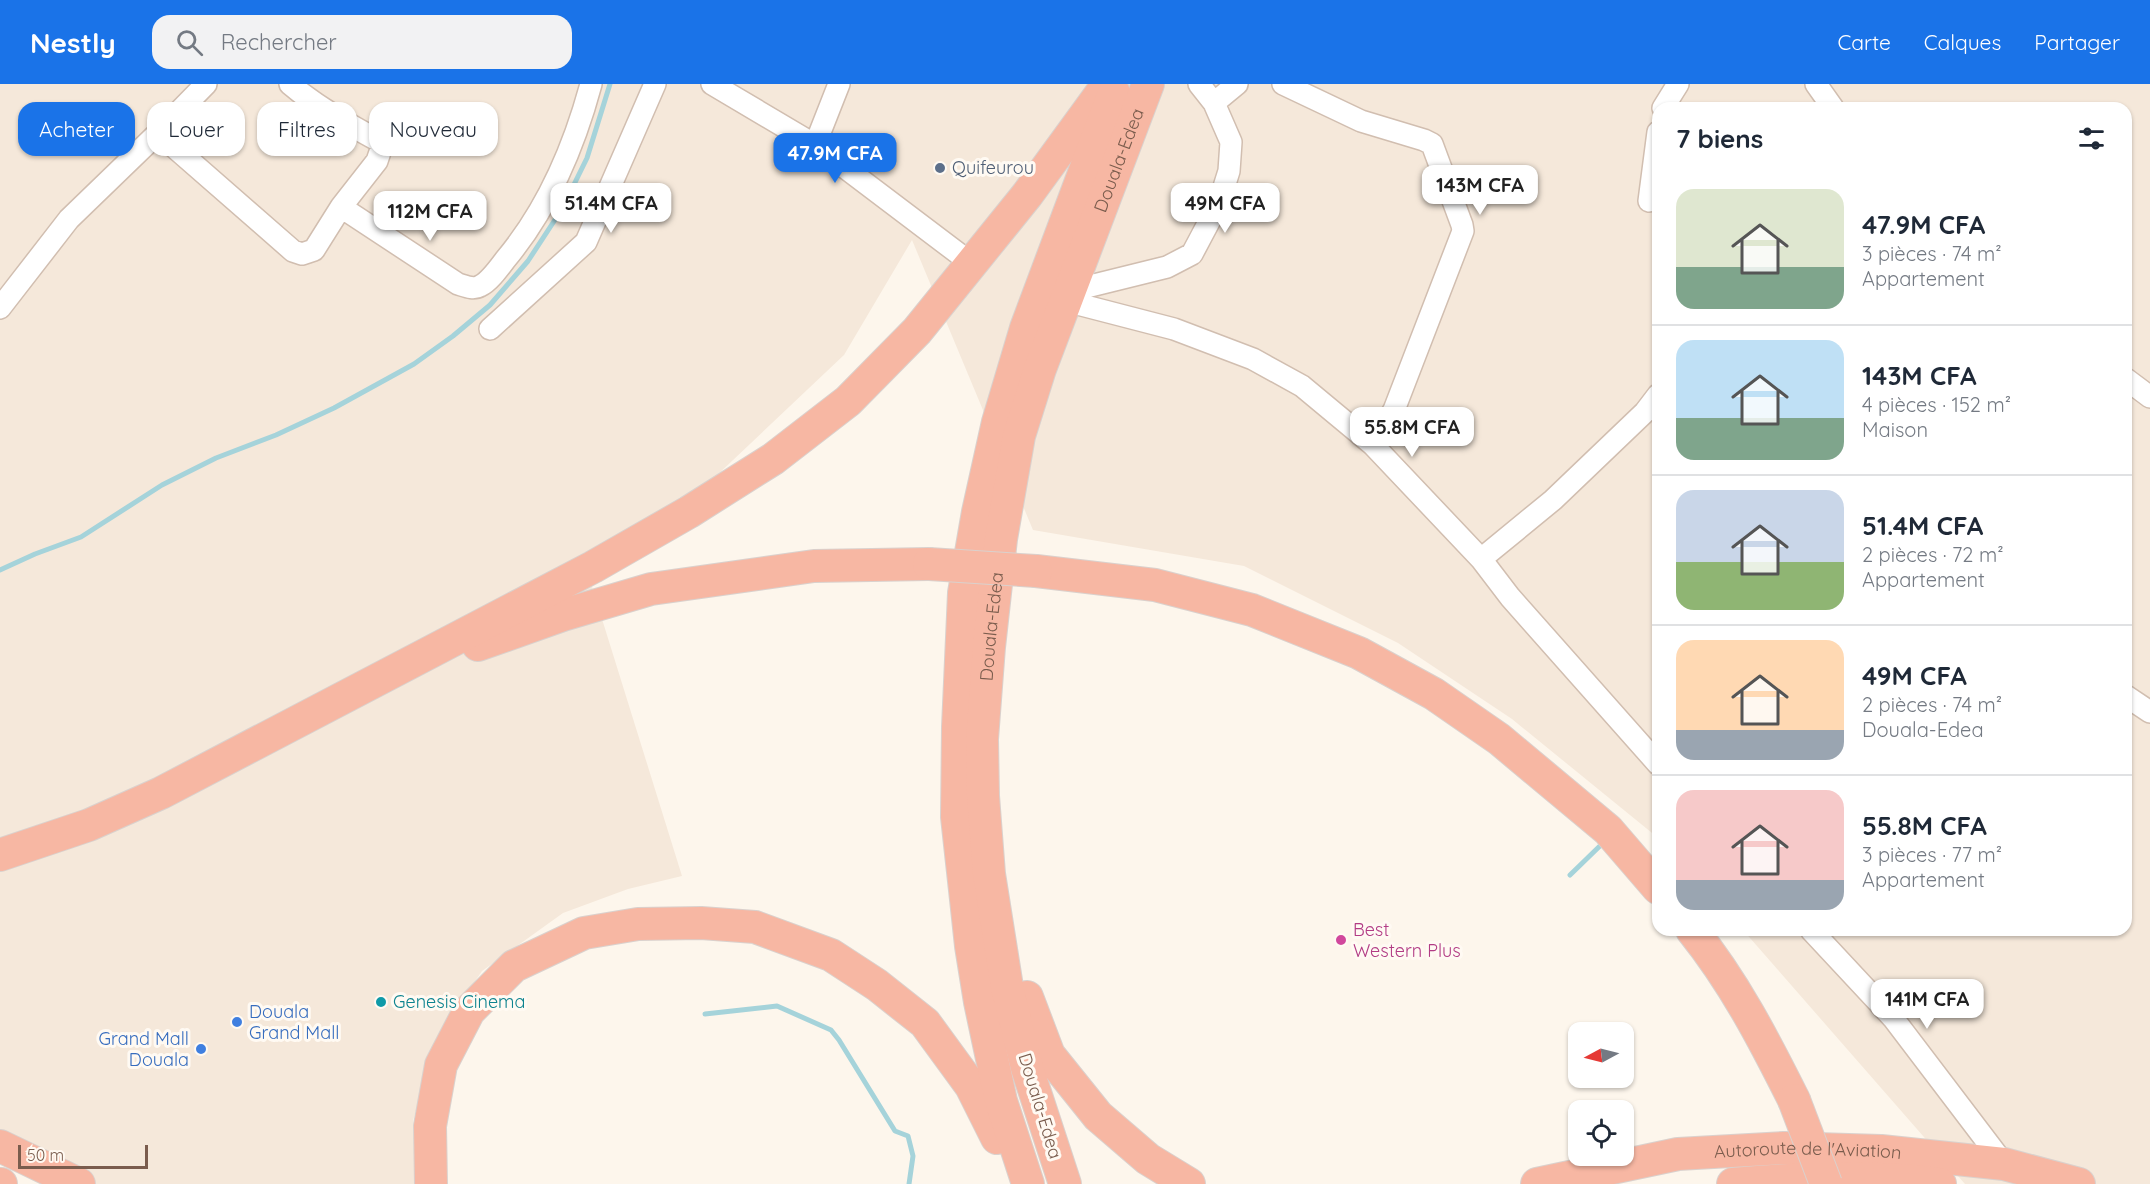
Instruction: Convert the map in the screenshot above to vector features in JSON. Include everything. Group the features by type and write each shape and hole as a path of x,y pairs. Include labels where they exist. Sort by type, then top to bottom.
{"highway":[{"path":"0,855 89,825 161,793 593,567 689,512 773,459 848,401 917,331 1027,195 1108,84"},
{"name":"Douala-Edea","path":"1028,1184 1001,1101 980,1002 969,935 957,817 958,727 964,593 978,512 998,422 1023,338 1118,84"},
{"name":"Douala-Edea","path":"1065,1184 1028,1068 1010,999 989,874 983,796 982,739 988,647 1001,539 1019,436 1040,369 1148,84"},
{"path":"364,686 563,615 651,589 814,566 929,564 1036,571 1155,585 1252,610 1359,653 1434,694 1498,739 1608,830 1652,881"},
{"path":"988,647 993,813 1003,898 1019,978 1049,1055 1098,1116 1148,1159 1189,1184"},
{"path":"431,1184 430,1126 441,1065 469,1011 514,966 584,933 638,924 701,923 755,927 831,955 877,985 925,1023 971,1086 1019,1184"},
{"path":"1697,936 1716,961 1755,1024 1794,1100 1826,1184"},
{"path":"0,1146 79,1184"},
{"name":"Autoroute de l'Aviation","path":"1537,1184 1677,1154 1784,1148 1881,1151 2004,1164 2079,1184"},
{"name":"Autoroute de l'Aviation","path":"1733,1184 1791,1179 1865,1178 1940,1184"}],"street":[{"path":"188,102 206,84"},
{"path":"185,156 293,250 302,254 314,250 341,207 377,161 381,149 379,141 326,111 290,84"},
{"path":"341,207 458,284 472,288 481,286 523,239 545,202 569,148 591,84"},
{"path":"490,329 586,242 655,84"},
{"path":"712,84 815,144 972,263"},
{"path":"815,144 839,84"},
{"path":"1068,296 1167,267 1192,254 1219,203 1229,171 1231,142 1214,103 1199,84"},
{"path":"1214,103 1237,84"},
{"path":"1283,84 1361,121 1432,144 1462,225 1462,231 1437,302 1394,410 1373,445"},
{"path":"1667,102 1678,84"},
{"path":"1816,84 1829,102"},
{"path":"0,308 69,219 147,144"},
{"path":"1649,201 1652,178"},
{"path":"1068,296 1174,328 1253,359 1302,386 1373,445 1481,559 1510,597 1652,757"},
{"path":"2132,384 2150,397"},
{"path":"1481,559 1552,500 1652,403"},
{"path":"2132,700 2150,712"},
{"path":"1817,936 1893,1017 2004,1164"}],"shaded area":[{"path":"0,84 2150,84 2150,1184 1965,1184 1748,936 2132,936 2132,102 1652,102 1652,833 1512,719 1398,643 1244,566 1033,530 912,240 844,355 714,478 583,558 682,876 628,889 563,913 482,971 450,1018 427,1070 413,1121 418,1184 90,1184 0,1143"}],"waterway":[{"path":"0,570 81,537 162,485 216,458 276,435 334,408 414,364 453,336 490,305 528,261 562,209 587,158 610,84"},
{"path":"1570,875 1604,842"},
{"path":"705,1014 777,1006 831,1030 895,1131 908,1136 913,1156 909,1184"}],"place":[{"name":"Quifeurou","path":"940,168"},
{"name":"Best Western Plus","path":"1341,940"},
{"name":"Genesis Cinema","path":"381,1002"},
{"name":"Douala Grand Mall","path":"237,1022"},
{"name":"Grand Mall Douala","path":"201,1049"}]}
